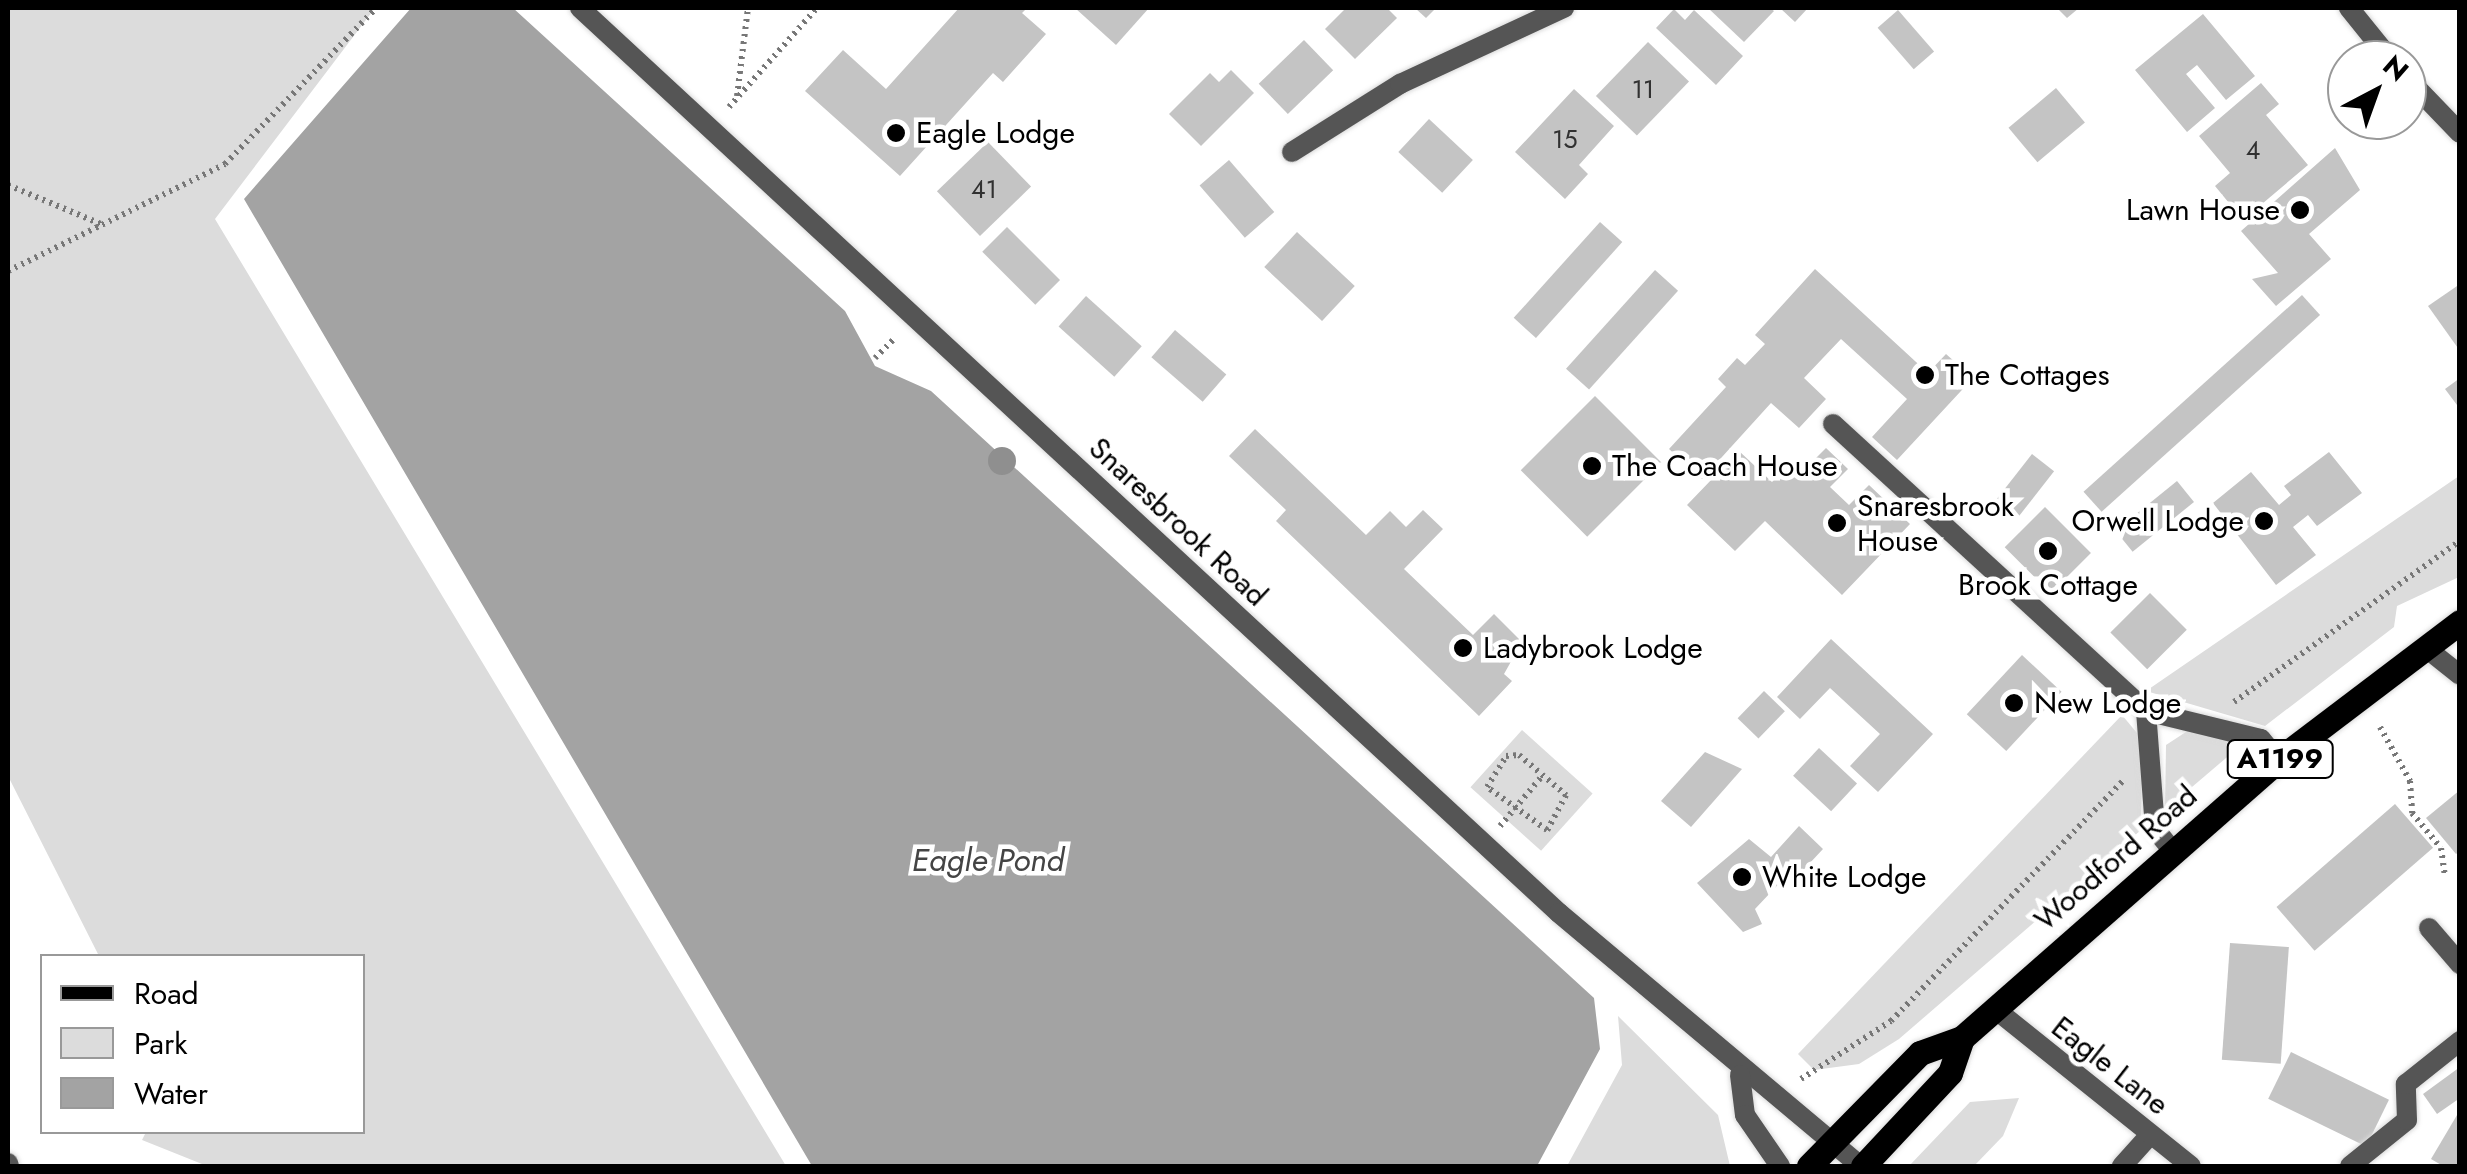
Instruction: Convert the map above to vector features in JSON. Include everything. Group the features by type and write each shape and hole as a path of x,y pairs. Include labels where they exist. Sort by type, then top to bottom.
{"main road":[{"name":"Woodford Road","path":"1962,1038 2278,760 2460,622"},
{"name":"A1199","path":"1809,1166 1920,1053 1962,1038"},
{"name":"A1199","path":"1862,1166 1950,1073 1962,1038"}],"street":[{"name":"Snaresbrook Road","path":"580,8 1740,1075 1773,1089 1862,1166"},
{"path":"1292,152 1400,84 1564,8"},
{"path":"2348,8 2374,40"},
{"path":"2427,99 2460,133"},
{"path":"1834,424 2146,711 2202,720 2261,740 2278,760"},
{"path":"2426,648 2460,674"},
{"path":"2146,711 2154,750 2155,829 2172,850"},
{"path":"2430,928 2460,964"},
{"name":"Eagle Lane","path":"1994,1010 2191,1166"},
{"path":"2350,1166 2407,1120 2406,1084 2460,1041"},
{"path":"1740,1075 1745,1115 1780,1166"},
{"path":"2122,1166 2149,1136"}],"path":[{"path":"8,270 226,164 376,8"},
{"path":"737,98 748,8"},
{"path":"729,106 817,8"},
{"path":"8,185 101,224"},
{"path":"875,358 894,339"},
{"path":"2202,720 2460,541"},
{"path":"2380,727 2410,781 2412,813 2441,848 2444,877"},
{"path":"1804,1075 1891,1021 2154,750"},
{"path":"1519,754 1543,776 1566,796 1547,830 1486,788 1488,777 1519,754"},
{"path":"1499,827 1543,776"}],"green space":[{"path":"8,8 375,8 215,219 786,1166 207,1166 142,1140 145,1134 365,1134 365,954 98,954 8,776"},
{"path":"2459,476 2459,577 2397,606 2394,627 2265,726 2146,691"},
{"path":"2122,715 2142,739 2141,830 1899,1039 1859,1064 1814,1070 1798,1054"},
{"path":"2192,728 2246,741 2165,810 2166,745"},
{"path":"1522,730 1593,794 1541,851 1470,787"},
{"path":"1618,1016 1718,1115 1730,1166 1567,1166 1622,1065"},
{"path":"2019,1098 2003,1136 1974,1166 1909,1166 1970,1102"}],"water":[{"name":"Eagle Pond","path":"411,8 513,8 845,311 875,366 931,391 1594,998 1600,1049 1537,1166 812,1166 244,199"}],"building":[{"name":"Eagle Lodge","path":"959,8 1027,8 1022,13 1046,34 1003,82 993,73 900,176 805,91 843,50 886,89"},
{"name":"Eagle Lodge","path":"1075,8 1149,8 1116,45"},
{"path":"1346,8 1387,8 1397,18 1355,59 1325,29"},
{"path":"1415,8 1436,8 1426,18"},
{"path":"1708,8 1770,8 1774,11 1744,42"},
{"path":"1780,8 1808,8 1795,22"},
{"path":"2057,8 2079,8 2067,18"},
{"path":"1674,9 1685,20 1694,10 1743,56 1716,85 1656,28"},
{"path":"1898,10 1934,52 1914,69 1878,28"},
{"path":"2203,14 2255,76 2226,100 2197,65 2186,74 2215,108 2187,132 2135,70"},
{"path":"1304,40 1333,70 1288,114 1259,84"},
{"path":"1648,42 1689,82 1637,136 1596,96"},
{"path":"1231,70 1254,93 1201,146 1169,114 1210,73 1219,82"},
{"path":"2261,83 2279,104 2266,115 2308,165 2243,220 2215,186 2230,173 2199,136"},
{"path":"2056,88 2085,122 2037,162 2009,128"},
{"path":"1574,89 1614,126 1579,165 1588,174 1565,199 1515,152"},
{"path":"1429,119 1473,160 1442,193 1398,152"},
{"path":"988,142 1031,187 980,236 937,191"},
{"name":"Lawn House","path":"2335,148 2360,190 2309,234 2331,259 2276,306 2252,279 2278,273 2241,231"},
{"path":"1229,160 1274,212 1245,238 1200,186"},
{"path":"1600,222 1622,242 1536,338 1514,318"},
{"path":"1007,227 1060,280 1035,305 982,252"},
{"path":"1297,232 1355,286 1322,321 1264,267"},
{"name":"The Cottages","path":"1815,269 1928,373 1946,354 1973,378 1897,460 1872,437 1907,399 1841,339 1804,378 1826,399 1799,428 1771,403 1702,479 1669,449 1726,387 1718,379 1737,358 1745,365 1765,344 1755,335"},
{"path":"1655,270 1678,291 1589,390 1566,369"},
{"path":"2460,284 2460,351 2428,306"},
{"path":"2302,295 2320,315 2102,512 2084,492"},
{"path":"1086,296 1142,346 1114,377 1059,326"},
{"path":"1175,330 1226,375 1203,402 1151,357"},
{"path":"2460,378 2460,409 2445,389"},
{"name":"The Coach House","path":"1595,396 1661,462 1587,537 1521,470"},
{"path":"1255,429 1366,535 1390,511 1406,527 1423,510 1443,529 1404,569 1473,635 1494,614 1522,642 1504,674 1512,681 1479,716 1276,521 1286,510 1229,456"},
{"name":"Snaresbrook House","path":"1826,448 1848,469 1830,487 1849,505 1869,485 1910,524 1842,595 1765,521 1735,551 1687,505 1739,451 1772,482 1795,458 1806,468"},
{"name":"Orwell Lodge","path":"2329,452 2362,493 2317,526 2308,515 2293,527 2316,555 2276,585 2213,503 2251,472 2279,505 2291,495 2284,486"},
{"path":"2032,454 2054,471 2017,519 1994,502"},
{"path":"2177,481 2194,502 2133,552 2116,531"},
{"name":"Brook Cottage","path":"2045,507 2091,553 2051,593 2005,547"},
{"path":"2150,593 2187,630 2147,669 2110,633"},
{"path":"1831,639 1933,734 1878,792 1850,766 1880,734 1830,688 1800,719 1777,697"},
{"name":"New Lodge","path":"2022,655 2061,692 2006,751 1967,714"},
{"path":"1764,691 1785,711 1758,738 1738,718"},
{"path":"1819,748 1857,783 1831,811 1793,776"},
{"path":"1705,752 1742,769 1691,827 1661,801"},
{"path":"2460,790 2460,851 2456,854 2426,818"},
{"path":"2395,804 2433,848 2315,951 2277,907"},
{"name":"White Lodge","path":"1799,826 1823,849 1795,879 1788,874 1755,909 1762,924 1743,932 1697,883 1749,839 1771,857"},
{"path":"2230,943 2289,947 2281,1064 2222,1060"},
{"path":"2291,1052 2389,1100 2366,1147 2268,1099"},
{"path":"2460,1067 2460,1098 2437,1114 2423,1094"},
{"path":"2460,1110 2460,1166 2443,1166 2431,1159"}],"place":[{"name":"Eagle Lodge","path":"896,133"},
{"name":"Lawn House","path":"2300,210"},
{"name":"The Cottages","path":"1925,375"},
{"name":"The Coach House","path":"1592,466"},
{"name":"Orwell Lodge","path":"2264,521"},
{"name":"Snaresbrook House","path":"1837,523"},
{"name":"Brook Cottage","path":"2048,551"},
{"name":"Ladybrook Lodge","path":"1463,648"},
{"name":"New Lodge","path":"2014,703"},
{"name":"White Lodge","path":"1742,877"}]}
